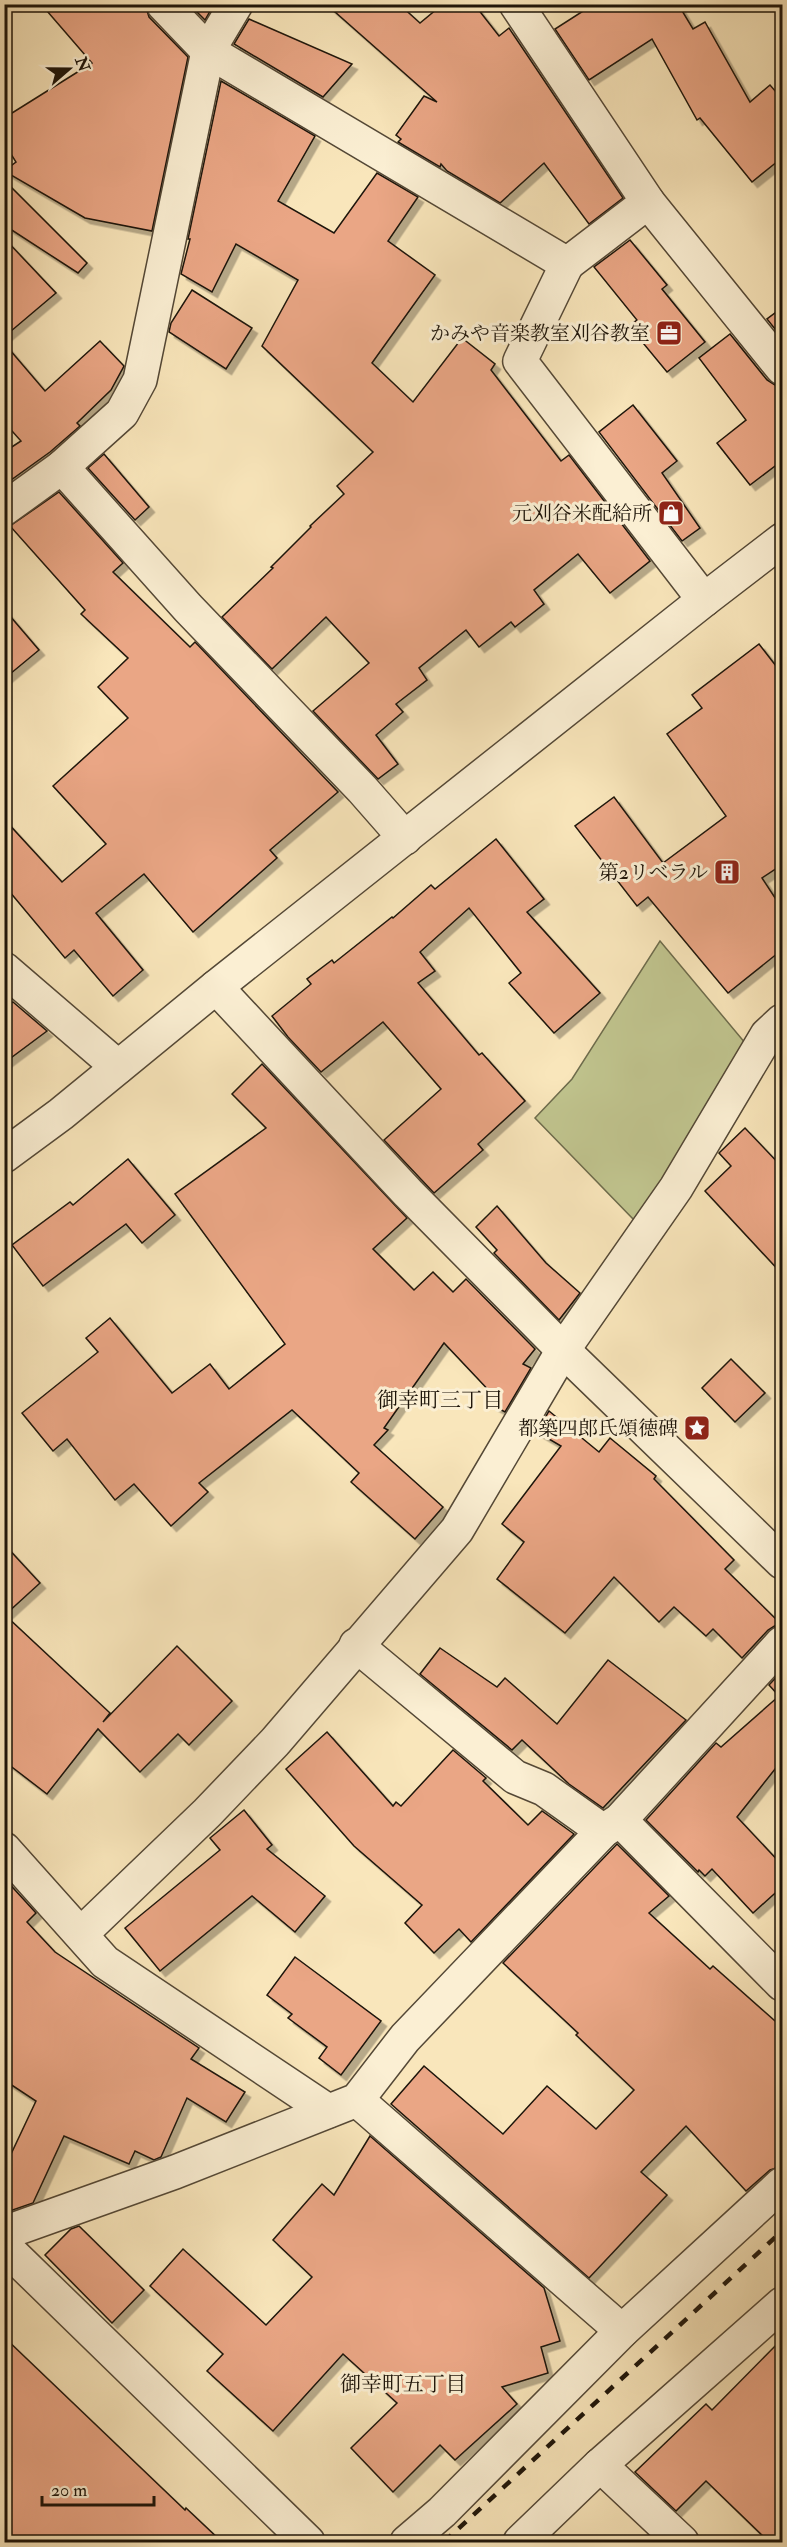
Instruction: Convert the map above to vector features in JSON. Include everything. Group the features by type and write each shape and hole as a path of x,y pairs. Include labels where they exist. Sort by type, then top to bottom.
{"street":[{"path":"163,4 208,51 567,264"},
{"path":"4,509 62,467 122,413 140,380 208,51 236,4"},
{"path":"516,4 648,201 783,368"},
{"path":"648,201 567,264 520,361 704,600"},
{"path":"62,467 188,608 362,789 405,838"},
{"path":"4,1156 704,600 783,540"},
{"path":"4,969 118,1067"},
{"path":"216,987 408,1192 563,1350 783,1562"},
{"path":"81,1934 207,1813 275,1742 457,1530 563,1350 676,1188 767,1035 783,1021"},
{"path":"308,2542 6,2247 175,2172 342,2106 783,1643"},
{"path":"356,1645 515,1777 544,1789 612,1825 783,1984"},
{"path":"4,1849 105,1962 342,2106 621,2331"},
{"path":"407,2542 442,2512 621,2331 783,2184"},
{"path":"520,2542 600,2465 783,2304"},
{"path":"600,2465 682,2542"}],"green space":[{"path":"660,941 751,1050 636,1222 535,1118 572,1079"}],"building":[{"path":"41,4 145,4 149,17 188,57 152,231 85,218 4,171 16,162 4,143 4,118 92,63"},
{"path":"189,4 214,4 205,20"},
{"path":"326,4 399,4 420,23 443,4 474,4 499,36 509,28 623,198 589,224 544,163 500,203 447,171 441,164 440,167 398,142 401,139 396,135 424,96 437,102"},
{"path":"594,4 678,4 693,29 705,22 750,102 770,85 783,100 783,157 752,182 700,118 697,120 652,39 589,80 555,29"},
{"path":"249,19 352,64 323,97 234,44"},
{"path":"221,81 315,136 278,201 334,233 377,173 418,197 388,241 435,275 372,363 413,402 462,338 495,364 491,370 561,461 569,455 650,561 610,593 578,554 534,590 544,604 515,627 511,622 479,647 466,630 419,668 427,680 396,704 403,712 376,735 398,764 378,779 313,711 369,663 326,617 272,669 222,617 344,494 337,486 373,452 262,346 298,280 236,244 212,292 181,274"},
{"path":"4,180 87,263 78,273 4,225"},
{"path":"4,238 56,293 4,337"},
{"path":"630,240 667,285 662,289 705,342 667,372 629,326 637,320 594,267"},
{"path":"192,290 252,328 226,369 169,332 171,323"},
{"path":"783,307 783,339 767,319"},
{"path":"730,334 767,380 775,385 783,386 783,460 750,485 717,443 746,420 699,358"},
{"path":"100,341 124,366 111,390 77,423 80,426 50,452 4,485 4,452 21,441 4,422 4,343 45,391"},
{"path":"633,405 677,461 662,473 700,528 682,541 599,432"},
{"path":"104,454 149,507 135,520 88,468"},
{"path":"59,492 123,563 113,572 190,647 195,642 338,792 270,850 277,858 193,932 144,874 96,913 143,970 113,996 74,950 65,958 4,885 4,819 62,882 106,844 53,786 128,718 98,687 128,658 81,614 85,610 10,526"},
{"path":"4,609 39,650 4,679"},
{"path":"759,644 783,675 783,864 762,878 783,910 783,949 728,993 648,897 637,906 575,826 614,797 663,863 726,816 667,734 702,708 692,695"},
{"path":"496,839 544,899 527,912 600,993 554,1033 509,983 521,973 469,908 420,952 435,971 418,983 479,1055 482,1053 525,1101 478,1144 483,1150 434,1193 384,1140 441,1089 383,1022 321,1072 272,1016 311,984 307,979 332,960 334,963 393,918 431,885 435,889"},
{"path":"13,1002 47,1031 4,1063 4,1008"},
{"path":"262,1064 407,1218 373,1249 414,1290 433,1272 453,1292 466,1279 535,1349 523,1364 531,1368 505,1412 492,1405 496,1398 444,1343 384,1428 388,1430 374,1445 443,1507 415,1539 351,1482 359,1473 292,1410 199,1483 208,1492 171,1526 134,1484 115,1500 67,1439 53,1451 22,1413 98,1352 86,1338 110,1318 172,1393 210,1364 229,1389 285,1344 175,1194 266,1128 232,1094"},
{"path":"745,1128 783,1168 783,1275 705,1191 731,1166 719,1153"},
{"path":"128,1159 175,1215 142,1243 126,1224 43,1286 12,1245 70,1202 73,1205"},
{"path":"497,1206 546,1263 580,1293 559,1320 494,1253 497,1250 476,1227"},
{"path":"731,1359 765,1393 735,1422 702,1388"},
{"path":"549,1411 599,1452 610,1438 656,1476 654,1479 734,1560 725,1569 782,1625 776,1625 768,1630 742,1658 713,1629 706,1636 674,1607 659,1622 614,1577 565,1633 497,1579 524,1542 502,1524 561,1446 537,1432"},
{"path":"4,1544 40,1583 5,1615 110,1713 103,1722 177,1646 232,1701 189,1745 178,1734 140,1772 98,1729 47,1794 4,1761"},
{"path":"440,1648 497,1687 505,1678 557,1724 608,1660 686,1720 603,1808 569,1784 522,1740 512,1750 420,1674"},
{"path":"783,1670 783,1759 737,1817 783,1866 783,1886 753,1913 712,1869 705,1876 699,1870 698,1872 646,1820 716,1743 721,1747 779,1696 769,1685"},
{"path":"327,1732 393,1806 396,1802 401,1806 453,1750 486,1778 483,1781 528,1825 542,1811 574,1834 471,1942 459,1929 434,1953 405,1923 422,1905 354,1846 286,1769"},
{"path":"244,1810 272,1845 267,1849 325,1896 295,1932 252,1896 160,1971 125,1928 220,1850 210,1838"},
{"path":"617,1844 669,1896 649,1913 710,1969 713,1966 783,2028 783,2166 770,2170 746,2191 686,2126 641,2172 667,2195 589,2278 391,2104 424,2066 503,2134 547,2086 596,2129 634,2090 576,2035 578,2033 503,1963"},
{"path":"4,1878 36,1913 27,1922 55,1952 199,2048 191,2059 245,2092 226,2122 187,2098 161,2157 154,2160 135,2151 129,2164 64,2136 33,2203 4,2213 4,2169 36,2101 4,2080"},
{"path":"295,1957 381,2021 341,2075 319,2058 327,2047 288,2018 292,2014 267,1995"},
{"path":"370,2136 544,2288 560,2341 541,2347 548,2373 502,2387 517,2404 455,2460 440,2445 393,2492 351,2448 397,2403 343,2354 273,2431 207,2371 223,2354 150,2286 183,2249 266,2325 312,2277 273,2240 322,2184 334,2195"},
{"path":"79,2226 144,2290 112,2323 45,2255 71,2229"},
{"path":"4,2337 185,2510 186,2508 222,2542 4,2542"},
{"path":"783,2338 783,2542 769,2542 706,2481 676,2511 635,2472 706,2404 712,2410"}],"railway":[{"path":"444,2542 782,2231"}],"place":[{"name":"かみや音楽教室刈谷教室","path":"669,333"},
{"name":"元刈谷米配給所","path":"671,513"},
{"name":"第2リベラル","path":"727,872"},
{"name":"都築四郎氏頌徳碑","path":"697,1428"}],"district":[{"name":"御幸町三丁目","path":"440,1400"},
{"name":"御幸町五丁目","path":"403,2384"}]}
